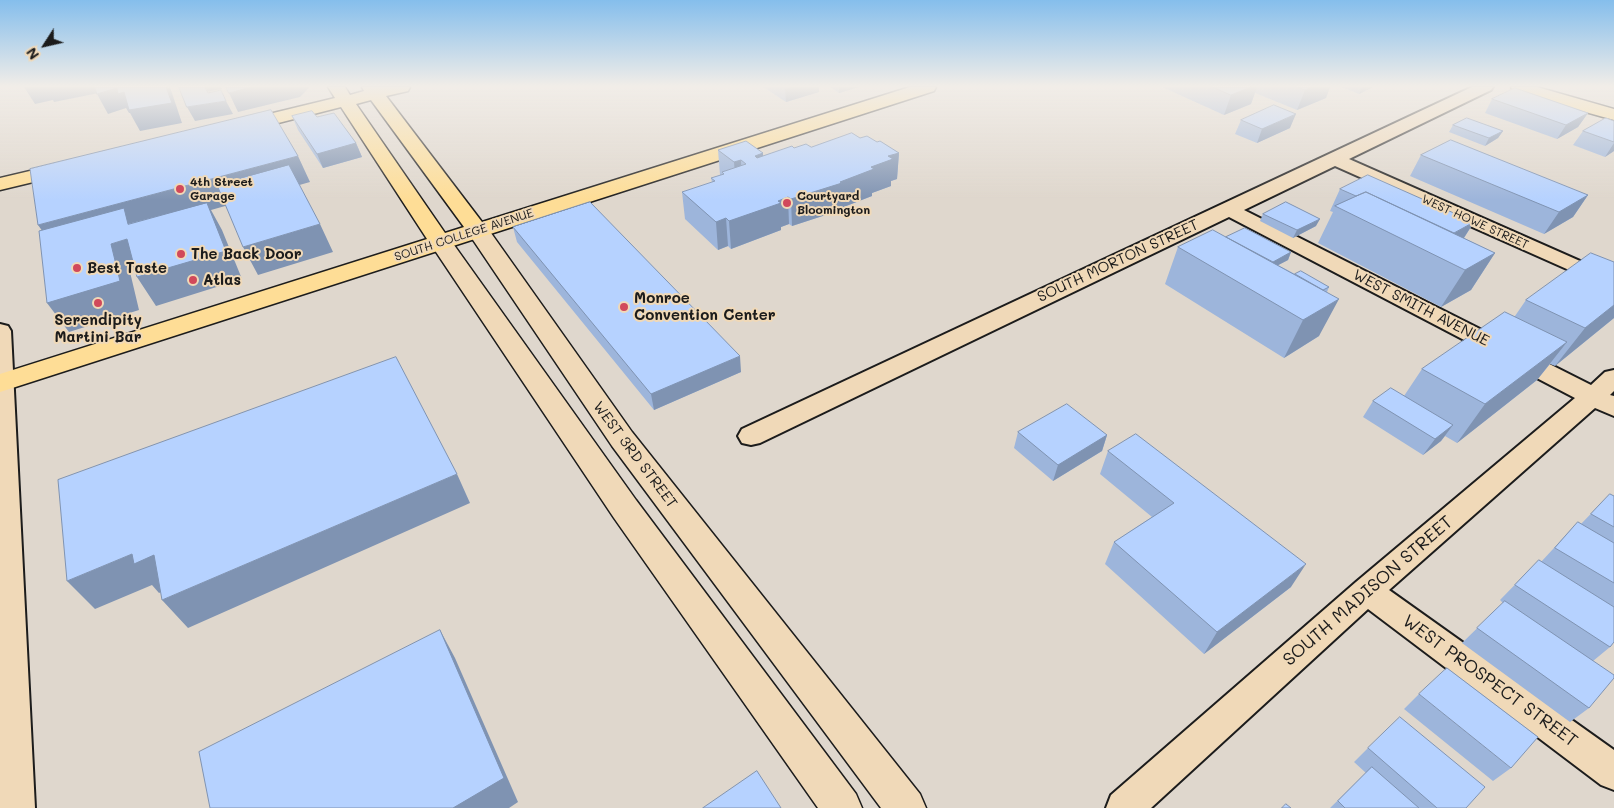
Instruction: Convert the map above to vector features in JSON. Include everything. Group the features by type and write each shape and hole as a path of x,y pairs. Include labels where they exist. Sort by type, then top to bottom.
{"main road":[{"path":"224,130 241,125"},
{"path":"361,125 441,243"},
{"name":"WEST 3RD STREET","path":"398,125 478,231"},
{"name":"SOUTH COLLEGE AVENUE","path":"1,383 810,125"},
{"path":"0,184 90,163"}],"street":[{"name":"SOUTH MORTON STREET","path":"751,436 1408,125"},
{"name":"WEST HOWE STREET","path":"1336,160 1614,284"},
{"name":"WEST SMITH AVENUE","path":"1228,209 1603,402"},
{"name":"WEST 3RD STREET","path":"478,231 622,440 906,808"},
{"path":"441,243 624,509 842,808"},
{"path":"0,331 4,545 17,808"},
{"name":"SOUTH MADISON STREET","path":"1124,808 1367,590 1603,402 1614,378"},
{"name":"WEST PROSPECT STREET","path":"1367,590 1614,772"}],"building":[{"path":"211,125 280,125 298,156 38,225 30,169"},
{"path":"298,125 343,125 356,143 317,154"},
{"path":"1252,125 1272,125 1262,129"},
{"path":"1453,125 1486,125 1503,131 1489,138"},
{"path":"1594,125 1614,125 1614,142 1583,131"},
{"path":"852,133 860,138 867,136 877,142 880,141 899,153 888,156 893,159 871,167 874,169 840,182 842,183 791,199 788,197 778,201 781,203 729,221 726,218 716,222 682,192 715,181 711,178 746,164 741,160 734,162 718,150 746,141 763,153 755,156 757,158 792,146 794,148 806,144 811,147"},
{"path":"1451,140 1588,195 1559,212 1421,155"},
{"path":"289,165 320,224 243,247 217,185"},
{"path":"1368,175 1474,222 1454,233 1366,192 1356,196 1340,189"},
{"path":"1366,192 1495,253 1465,270 1335,206"},
{"name":"Monroe Convention Center","path":"590,202 740,356 651,394 513,227"},
{"path":"1286,202 1320,219 1297,230 1263,214"},
{"path":"207,203 226,251 137,277 127,239 111,244 120,281 47,303 39,231 124,208 128,224"},
{"path":"1245,228 1291,252 1273,262 1226,237"},
{"path":"1213,230 1339,299 1303,320 1178,247"},
{"path":"1591,253 1614,262 1614,305 1585,328 1526,300"},
{"path":"1301,271 1329,287 1323,290 1295,274"},
{"path":"1505,312 1567,342 1485,404 1422,369"},
{"path":"396,357 457,474 162,600 154,555 134,564 132,554 67,581 58,480"},
{"path":"1391,388 1453,425 1435,439 1373,401"},
{"path":"1067,404 1107,435 1058,465 1018,432"},
{"path":"1136,434 1306,564 1217,632 1114,542 1174,503 1108,451"},
{"path":"1610,494 1614,496 1614,527 1591,514"},
{"path":"1578,522 1614,543 1614,583 1555,548"},
{"path":"1539,560 1614,607 1614,642 1610,647 1515,585"},
{"path":"1505,601 1614,675 1614,678 1589,708 1477,628"},
{"path":"440,630 504,778 453,808 210,808 199,752"},
{"path":"1447,668 1538,737 1511,768 1419,694"},
{"path":"1400,717 1485,787 1466,808 1437,808 1368,748"},
{"path":"1372,767 1419,808 1345,808 1338,801"},
{"path":"757,771 781,808 703,808"},
{"path":"1286,804 1291,808 1282,808"}],"place":[{"name":"4th Street Garage","path":"180,189"},
{"name":"Courtyard Bloomington","path":"787,203"},
{"name":"The Back Door","path":"181,254"},
{"name":"Best Taste","path":"77,268"},
{"name":"Atlas","path":"193,280"},
{"name":"Serendipity Martini Bar","path":"98,303"},
{"name":"Monroe Convention Center","path":"624,307"}]}
